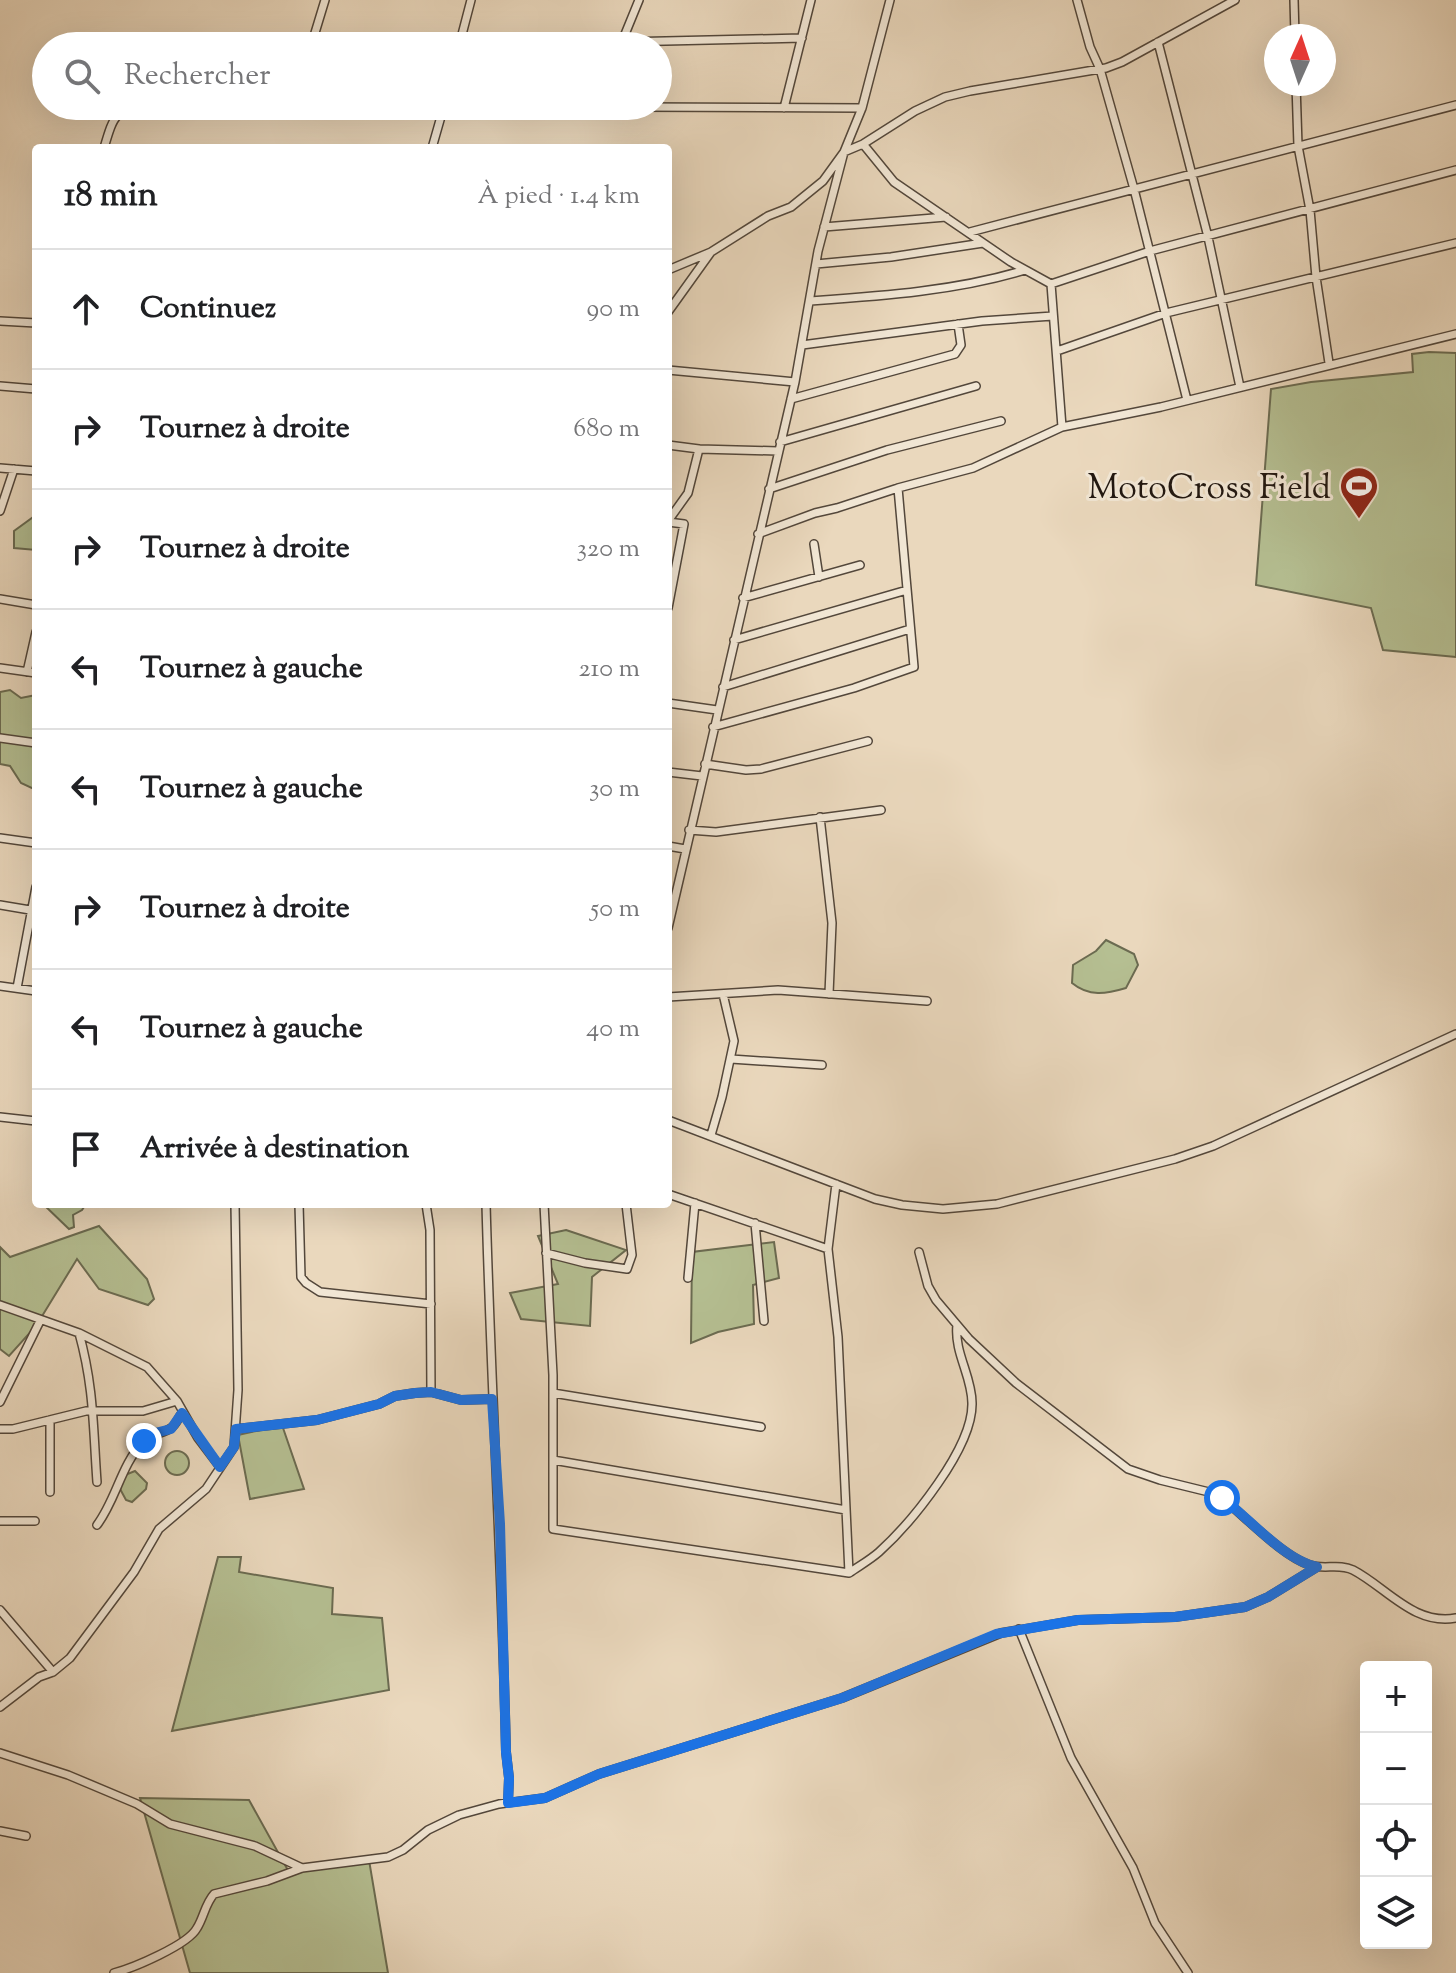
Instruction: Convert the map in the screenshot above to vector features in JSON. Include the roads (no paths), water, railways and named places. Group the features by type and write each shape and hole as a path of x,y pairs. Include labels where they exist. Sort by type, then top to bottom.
{"street":[{"path":"315,32 325,0"},
{"path":"463,32 471,0"},
{"path":"626,32 639,0"},
{"path":"784,108 811,0"},
{"path":"672,903 795,382 824,227 844,152 862,108 890,0"},
{"path":"1077,0 1134,189 1187,400"},
{"path":"672,268 711,252 768,216 791,207 823,181 844,152 863,144 915,111 945,97 1100,69 1122,62 1235,0"},
{"path":"1294,0 1295,24"},
{"path":"672,42 802,38"},
{"path":"1158,42 1208,237 1240,387"},
{"path":"1296,96 1298,146 1310,210 1329,363"},
{"path":"970,232 1456,105"},
{"path":"672,107 862,108"},
{"path":"105,144 114,120"},
{"path":"433,144 440,120"},
{"path":"863,144 894,182 983,243 1051,284 1150,251 1456,170"},
{"path":"824,227 946,217"},
{"path":"816,264 891,257 983,243"},
{"path":"1057,351 1166,313 1456,243"},
{"path":"672,306 711,252"},
{"path":"810,301 862,298 993,280 1025,270"},
{"path":"1051,284 1062,427"},
{"path":"802,345 958,324 1053,316"},
{"path":"0,321 32,323"},
{"path":"791,399 955,354 961,345 958,324"},
{"path":"758,534 815,513 973,468 1062,427 1187,400 1456,334"},
{"path":"672,370 795,382"},
{"path":"0,386 32,389"},
{"path":"672,446 699,449 779,446 976,386"},
{"path":"769,489 887,450 1001,421"},
{"path":"672,515 688,493 699,449"},
{"path":"0,468 32,471"},
{"path":"0,511 14,469"},
{"path":"713,727 912,670 898,488"},
{"path":"672,522 684,524 672,587"},
{"path":"814,544 819,577"},
{"path":"743,598 860,565"},
{"path":"734,640 907,590"},
{"path":"0,599 32,604"},
{"path":"723,687 910,629"},
{"path":"27,672 32,650"},
{"path":"0,668 32,673"},
{"path":"672,704 717,710"},
{"path":"0,738 32,742"},
{"path":"705,764 746,770 774,768 868,741"},
{"path":"672,772 702,776"},
{"path":"689,830 716,832 881,810"},
{"path":"820,817 832,923 829,994"},
{"path":"0,838 32,842"},
{"path":"672,847 685,849"},
{"path":"0,905 32,910"},
{"path":"17,988 32,915"},
{"path":"0,986 32,990"},
{"path":"672,997 778,990 927,1001"},
{"path":"711,1135 734,1041 723,994"},
{"path":"672,1121 875,1199 943,1209 997,1204 1175,1159 1213,1146 1456,1034"},
{"path":"731,1059 822,1065"},
{"path":"0,1117 32,1119"},
{"path":"836,1184 828,1249 838,1337 849,1573"},
{"path":"672,1195 828,1249"},
{"path":"688,1278 695,1203"},
{"path":"0,1707 70,1658 134,1572 159,1529 206,1489 234,1447 238,1390 235,1208"},
{"path":"299,1208 301,1277 306,1283 320,1292 431,1304"},
{"path":"427,1208 430,1230 431,1392"},
{"path":"486,1208 508,1803"},
{"path":"544,1208 553,1393 553,1529 849,1573 877,1553 918,1510 948,1469 963,1437 973,1405 957,1345 957,1325"},
{"path":"546,1253 627,1269 632,1255 626,1208"},
{"path":"755,1223 764,1321"},
{"path":"919,1252 930,1291 957,1325 1016,1383 1128,1469 1213,1493 1308,1565 1346,1567 1416,1612 1438,1619 1456,1618"},
{"path":"0,1305 79,1333 147,1367 177,1401 220,1467"},
{"path":"0,1402 40,1321"},
{"path":"79,1333 89,1370 94,1411 97,1482"},
{"path":"0,1383 8,1388"},
{"path":"236,1429 317,1420 379,1404 395,1396 431,1392 461,1400 492,1399"},
{"path":"553,1393 761,1427"},
{"path":"0,1429 13,1429 94,1411 143,1411 177,1401"},
{"path":"97,1525 106,1513 127,1465 144,1441 155,1433 171,1429 182,1413"},
{"path":"50,1420 50,1492"},
{"path":"553,1460 846,1510"},
{"path":"0,1521 35,1521"},
{"path":"114,1973 189,1938 197,1929 214,1894 267,1881 302,1868 388,1857 403,1850 428,1830 459,1815 545,1798 599,1774 822,1705 991,1636 1078,1620 1175,1617 1245,1607 1268,1597 1317,1567"},
{"path":"0,1610 53,1672"},
{"path":"1019,1629 1071,1758 1133,1868 1161,1934 1188,1973"},
{"path":"0,1753 68,1775 137,1804 170,1824 255,1846 302,1868"},
{"path":"0,1831 26,1836"}],"place":[{"name":"MotoCross Field","path":"1359,520"}]}
